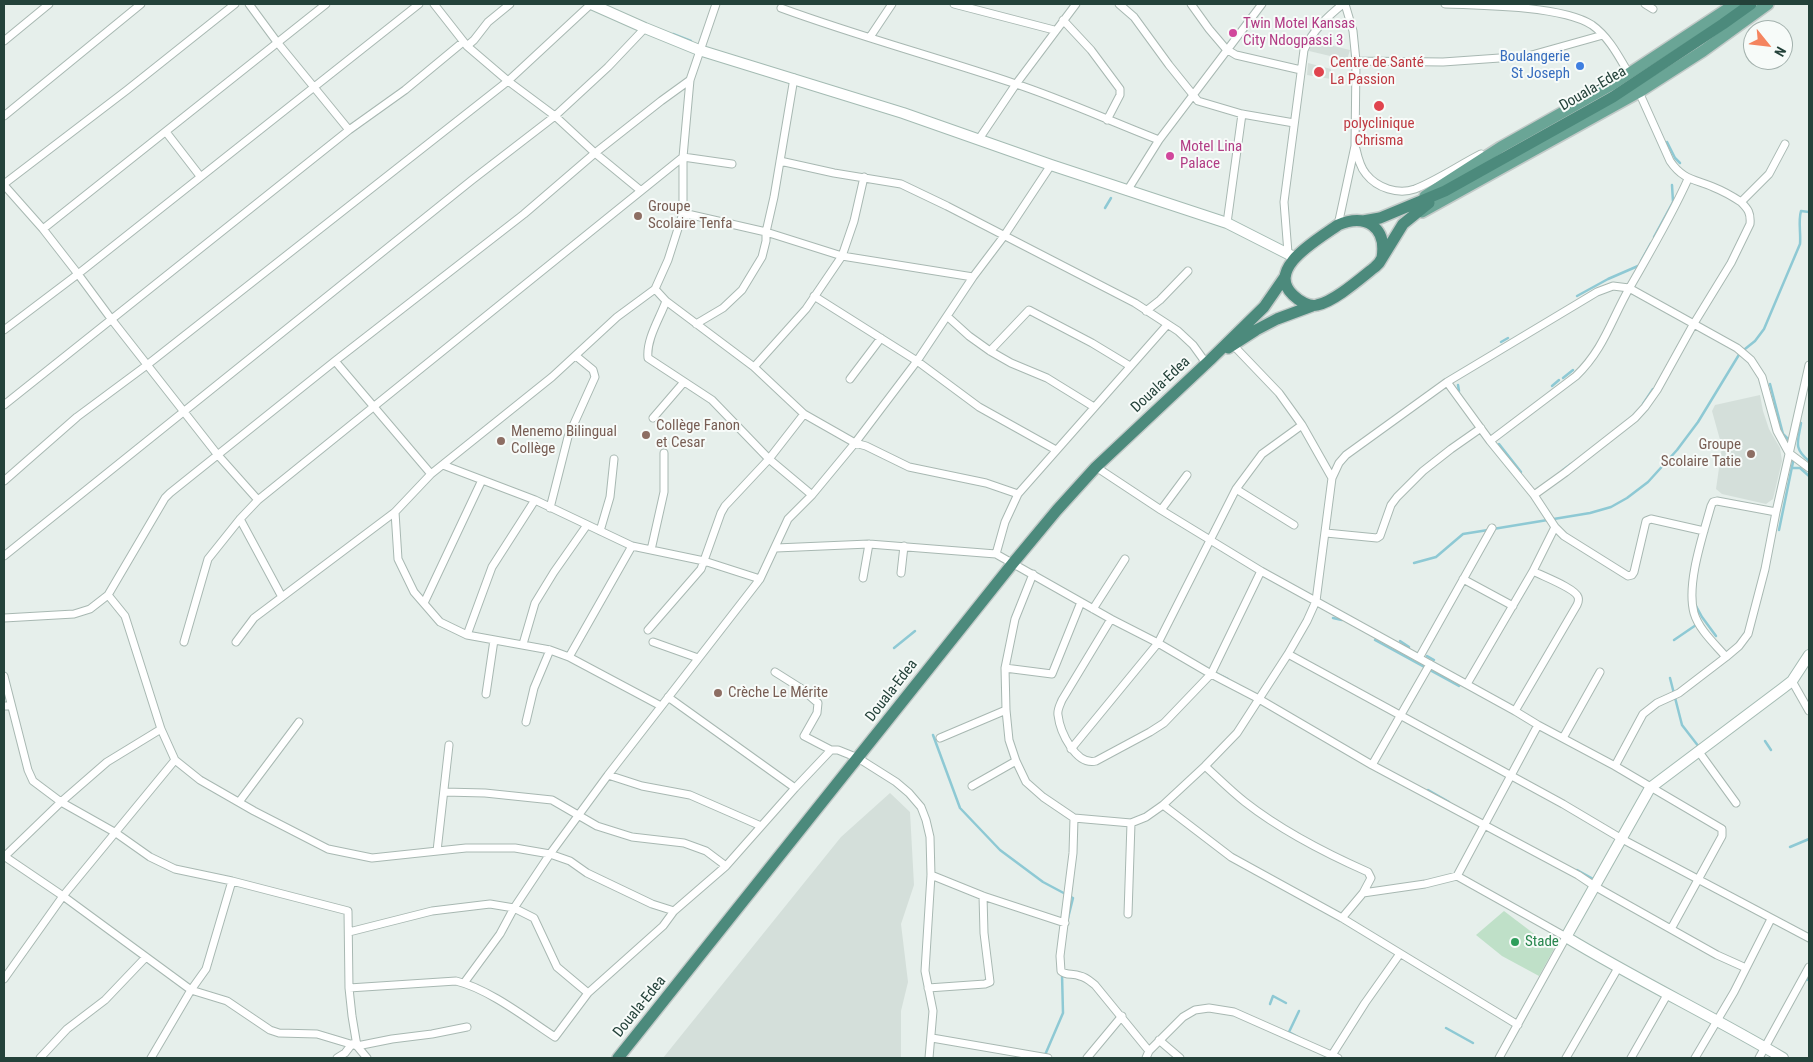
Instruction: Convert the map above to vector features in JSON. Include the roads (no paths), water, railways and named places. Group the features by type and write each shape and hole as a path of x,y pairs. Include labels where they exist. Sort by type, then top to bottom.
{"highway":[{"name":"Douala-Edea","path":"1363,221 1410,212 1444,191 1613,97 1751,4"},
{"path":"1208,362 1276,319 1328,302 1376,268 1410,212"},
{"path":"1208,362 1264,307 1284,278 1291,255 1338,225 1352,220 1363,221 1374,227 1383,240 1382,258"},
{"path":"1284,278 1291,294 1300,301 1312,306"},
{"name":"Douala-Edea","path":"618,1058 1057,510 1096,467 1208,362"}],"main road":[{"path":"591,4 700,50 794,78 1227,223 1291,255"},
{"path":"1410,212 1500,147 1629,74 1735,4"},
{"path":"1410,212 1638,92 1703,51 1768,4"},
{"path":"1783,1058 1717,1020 1667,996 1566,937 1596,887 1650,788 1792,681 1809,655"}],"street":[{"path":"4,40 49,4"},
{"path":"4,116 141,4"},
{"path":"235,4 4,185 43,229 217,454 258,500"},
{"path":"249,4 277,42 350,130"},
{"path":"43,229 326,4"},
{"path":"4,330 78,274 313,86 419,4"},
{"path":"434,4 465,44 508,81 555,116 595,153 640,190"},
{"path":"4,404 350,130 465,44 474,40 488,22 510,4"},
{"path":"4,481 77,417 147,365 508,81 591,4"},
{"path":"236,642 254,618 395,512 431,474 576,356 617,317 655,289 668,260 683,213 684,157 690,80 716,4"},
{"path":"870,37 892,4"},
{"path":"954,4 1054,30"},
{"path":"979,139 1054,30 1076,4"},
{"path":"1119,4 1134,17 1198,101 1242,114 1294,123"},
{"path":"1190,4 1208,29 1226,49 1242,57 1300,70"},
{"path":"1291,255 1284,202 1304,50 1308,41 1327,17 1344,4 1352,31 1356,61 1355,146 1338,225"},
{"path":"1445,4 1482,5 1552,12 1576,18 1592,25 1603,35 1629,74"},
{"path":"1645,4 1653,9"},
{"path":"1127,191 1159,140 1260,5"},
{"path":"781,8 837,28 1016,84 1159,140"},
{"path":"1063,20 1087,45 1120,88 1120,95 1108,120"},
{"path":"4,556 472,180 555,116 608,67 645,28"},
{"path":"1356,61 1443,62 1528,56 1603,35"},
{"path":"696,324 723,308 746,286 762,257 794,78"},
{"path":"4,618 74,614 90,609 108,595 165,498 217,454 524,214 661,100 690,80"},
{"path":"1534,495 1640,413 1657,390 1693,325 1731,263 1750,224 1751,216 1740,202 1725,192 1688,179 1676,170 1638,92"},
{"path":"1227,223 1242,114"},
{"path":"166,132 200,176"},
{"path":"1740,202 1769,174 1785,144"},
{"path":"1355,146 1361,166 1366,174 1381,186 1399,191 1415,189 1468,160 1500,147"},
{"path":"184,642 208,559 258,500 640,190 684,157 732,164"},
{"path":"780,161 834,173 901,184 1146,311 1187,339 1208,362"},
{"path":"464,983 500,934 514,908 550,854 608,775 760,579 788,520 812,495 855,443 917,361 1051,165"},
{"path":"754,367 788,330 842,256 854,221 864,177"},
{"path":"1490,441 1589,364 1629,288 1645,263 1678,202 1688,179"},
{"path":"683,213 766,232 842,256 973,277"},
{"path":"1146,311 1160,300 1188,271"},
{"path":"1032,574 1015,619 1005,668 1009,740 1016,761 1026,782 1043,797 1074,818 1131,823 1146,817 1163,805 1237,733 1288,654 1316,601 1332,478 1339,463 1346,455 1447,382 1597,292 1613,286 1629,288 1737,348 1751,360 1762,377 1777,431 1789,453 1809,468"},
{"path":"655,289 666,301 754,367 804,414 855,443 872,449 909,468 986,483 1018,494"},
{"path":"814,296 917,361 978,407 1056,450"},
{"path":"666,301 650,341 648,358 720,407 769,459 812,495"},
{"path":"990,351 1029,310 1092,343 1130,366"},
{"path":"948,317 968,336 990,351 1010,363 1047,378 1094,407"},
{"path":"996,554 1005,522 1018,494 1167,325"},
{"path":"850,379 881,338"},
{"path":"1233,345 1279,393 1302,426 1332,478"},
{"path":"550,508 568,437 595,376 593,370 576,356"},
{"path":"335,361 431,474"},
{"path":"1615,766 1642,714 1657,703 1679,692 1726,657 1739,646 1748,634 1809,364"},
{"path":"653,418 684,382"},
{"path":"1447,382 1490,441 1534,495 1555,528 1564,536 1628,576 1634,572 1646,521 1651,519 1704,531"},
{"path":"648,630 701,569 725,506 769,459 804,414"},
{"path":"1071,748 1158,643 1236,489 1262,454 1302,426"},
{"path":"1326,533 1377,538 1380,536 1391,505 1397,497 1423,471 1450,449 1481,428"},
{"path":"651,550 664,492 664,453"},
{"path":"600,531 610,497 614,459"},
{"path":"443,465 535,500 632,546 704,561 760,579"},
{"path":"1096,467 1210,541 1261,571 1515,710 1538,725 1615,766 1722,829 1722,836 1671,929"},
{"path":"1161,510 1187,475"},
{"path":"424,604 482,480"},
{"path":"1236,489 1294,525"},
{"path":"467,635 492,567 535,500"},
{"path":"1726,657 1702,628 1694,614 1692,598 1696,559 1711,506 1713,502 1717,501 1776,512"},
{"path":"395,512 396,553 398,560 414,592 440,622 467,635 523,644 550,650 569,657 661,706"},
{"path":"240,519 282,597"},
{"path":"523,644 535,603 587,525"},
{"path":"1419,658 1492,528"},
{"path":"1467,684 1533,571 1555,528"},
{"path":"776,548 869,544 996,554 1258,699 1372,765 1551,860 1717,955 1746,968"},
{"path":"863,578 869,544"},
{"path":"569,657 632,546"},
{"path":"901,573 904,546"},
{"path":"1093,609 1125,559"},
{"path":"1111,619 1058,708 1063,735 1071,748 1084,760 1091,763 1096,762 1164,723 1210,674 1261,571"},
{"path":"1515,710 1577,605 1578,599 1577,595 1570,590 1533,571"},
{"path":"1463,579 1512,606"},
{"path":"108,595 126,616 161,728 175,760 200,780 239,802 328,849 372,858 466,848 515,848 550,854 570,861 587,873 652,904 674,911"},
{"path":"1005,668 1052,674 1081,602"},
{"path":"486,694 494,640"},
{"path":"653,642 698,658"},
{"path":"526,722 534,688 550,650"},
{"path":"1288,654 1563,804 1622,839 1809,938"},
{"path":"1372,765 1430,664"},
{"path":"775,672 802,689 818,703 817,712 804,736 831,750 838,750 858,758 896,782 921,807 930,836 931,875 925,971 933,1012 932,1038 928,1058"},
{"path":"1563,738 1600,672"},
{"path":"4,676 8,706 28,770 33,781 61,802 116,833 150,857 175,869 232,881 348,911 349,988 355,1045 367,1058"},
{"path":"1792,681 1809,711"},
{"path":"668,697 795,788"},
{"path":"940,738 1006,710"},
{"path":"239,802 299,722"},
{"path":"1457,876 1538,725"},
{"path":"161,728 111,760 61,802 4,856 63,896 191,990 227,1002 270,1030 279,1033 317,1034 355,1045 467,1027"},
{"path":"437,851 450,745"},
{"path":"349,988 456,981 464,983 505,1004 555,1037 588,993 663,926 674,911 726,866 831,750"},
{"path":"1699,752 1736,803"},
{"path":"4,979 63,896 175,760"},
{"path":"972,786 1016,761"},
{"path":"1205,766 1244,801 1275,823 1340,860 1368,872 1371,878 1363,894 1342,918"},
{"path":"608,775 642,786 690,795 761,826"},
{"path":"444,792 485,793 552,800 578,817 597,826 632,837 684,843 706,851 726,866"},
{"path":"1163,805 1231,857 1342,918 1518,1025"},
{"path":"1074,818 1073,853 1060,956 1061,971 1065,974 1087,978 1122,1016 1149,1051"},
{"path":"1128,914 1131,823"},
{"path":"931,875 983,896 1065,923"},
{"path":"1363,894 1425,884 1457,876 1566,937 1502,1057"},
{"path":"151,1058 191,990 206,969 232,881"},
{"path":"928,988 990,982 984,933 983,896"},
{"path":"349,932 432,912 490,904 514,908 534,918 557,967 588,993"},
{"path":"1695,1058 1746,968 1771,919"},
{"path":"1146,1058 1149,1051 1159,1040 1183,1018 1195,1010 1209,1008 1234,1012 1335,1057 1365,1003 1400,955"},
{"path":"40,1058 67,1029 105,1000 146,958"},
{"path":"1566,1058 1618,968"},
{"path":"1759,1058 1809,968"},
{"path":"1631,1058 1667,996"},
{"path":"1087,1058 1122,1016"},
{"path":"932,1038 1047,1058"},
{"path":"1159,1040 1180,1058"},
{"path":"337,1058 355,1045"}],"waterway":[{"path":"673,34 691,41"},
{"path":"1667,142 1675,158 1680,163"},
{"path":"1654,237 1673,202 1672,185"},
{"path":"1105,208 1111,198"},
{"path":"1493,529 1590,513 1611,507 1627,498 1648,482 1677,450 1698,422 1740,353 1755,341 1764,329 1800,244 1801,211 1809,212"},
{"path":"1641,261 1651,243"},
{"path":"1577,296 1608,279 1638,266"},
{"path":"1501,342 1508,338"},
{"path":"1563,378 1573,370"},
{"path":"1552,386 1559,380"},
{"path":"1770,384 1783,434 1788,439"},
{"path":"1458,385 1459,391"},
{"path":"1643,404 1653,389"},
{"path":"1801,423 1798,444 1801,452 1809,461"},
{"path":"1499,444 1521,472"},
{"path":"1779,530 1793,462"},
{"path":"1563,470 1571,464"},
{"path":"1792,468 1800,468 1809,476"},
{"path":"1414,563 1436,557 1463,534 1488,530"},
{"path":"1696,606 1716,636"},
{"path":"1333,618 1342,620"},
{"path":"1674,640 1696,625"},
{"path":"894,648 915,631"},
{"path":"1375,640 1459,686"},
{"path":"1400,641 1409,647"},
{"path":"1427,656 1434,660"},
{"path":"1216,673 1228,679"},
{"path":"1670,678 1682,725 1699,747"},
{"path":"933,735 960,808 1000,850 1043,882 1073,898 1067,922"},
{"path":"1765,741 1771,750"},
{"path":"1428,790 1449,802"},
{"path":"1790,847 1809,839"},
{"path":"1577,870 1595,880"},
{"path":"1045,1055 1063,1013 1062,974"},
{"path":"1807,980 1809,976"},
{"path":"1270,1004 1273,996 1286,1003"},
{"path":"1298,1037 1289,1032 1299,1011"},
{"path":"1446,1028 1473,1043"}],"place":[{"name":"Twin Motel Kansas City Ndogpassi 3","path":"1233,33"},
{"name":"Boulangerie St Joseph","path":"1580,66"},
{"name":"Centre de Santé La Passion","path":"1319,72"},
{"name":"polyclinique Chrisma","path":"1379,106"},
{"name":"Motel Lina Palace","path":"1170,156"},
{"name":"Groupe Scolaire Tenfa","path":"638,216"},
{"name":"Collège Fanon et Cesar","path":"646,435"},
{"name":"Menemo Bilingual Collège","path":"501,441"},
{"name":"Groupe Scolaire Tatie","path":"1751,454"},
{"name":"Crèche Le Mérite","path":"718,693"},
{"name":"Stade","path":"1515,942"}]}
